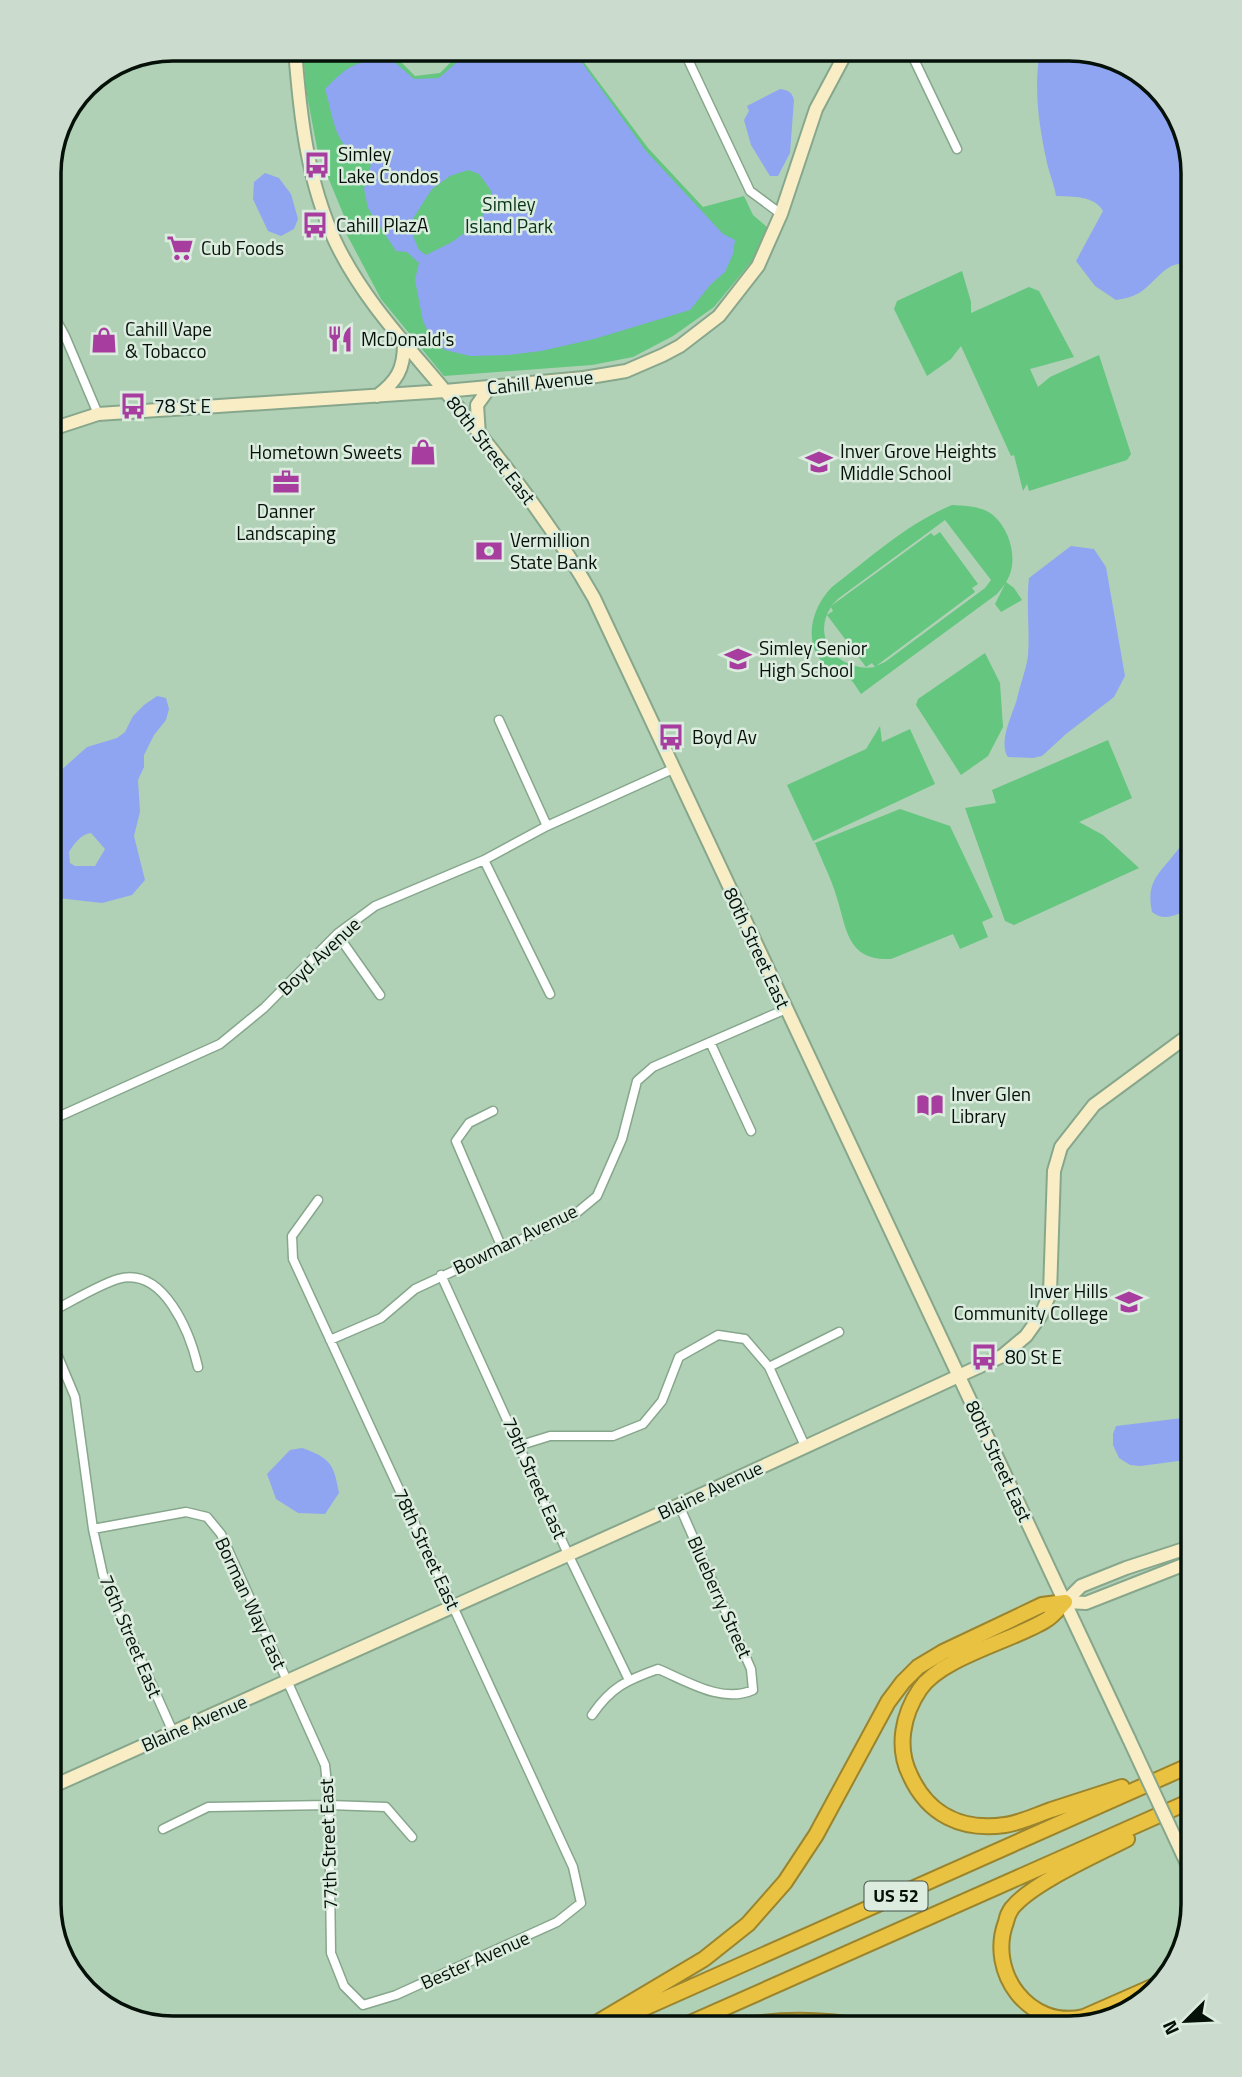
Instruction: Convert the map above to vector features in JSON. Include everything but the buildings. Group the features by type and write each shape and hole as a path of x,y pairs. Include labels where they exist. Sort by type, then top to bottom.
{"highway":[{"path":"1065,1602 1048,1619 953,1664 933,1676 921,1689 908,1713 901,1738 906,1768 918,1794 941,1814 971,1826 1007,1825 1181,1767"},
{"path":"608,2016 704,1959 748,1924 792,1873 817,1835 888,1702 918,1667 943,1652 1042,1605 1065,1602"},
{"name":"US 52","path":"627,2016 1181,1768"},
{"name":"US 52","path":"706,2016 1181,1806"},
{"path":"1050,2016 1025,2001 1009,1983 1001,1960 1001,1935 1010,1910 1027,1893 1181,1808"},
{"path":"1091,2014 1133,1995"}],"street":[{"name":"80th Street East","path":"296,61 302,127 318,198 335,240 351,271 387,324 445,391 565,547 594,598 1181,1851"},
{"path":"689,61 750,191 781,214"},
{"name":"Cahill Avenue","path":"61,426 98,414 490,387 584,378 644,365 680,346 719,316 758,266 781,214 816,110 842,61"},
{"path":"915,61 957,149"},
{"path":"61,329 98,414"},
{"path":"376,396 389,387 400,374 404,344"},
{"path":"480,436 477,405 490,387"},
{"path":"499,720 547,826"},
{"name":"Boyd Avenue","path":"61,1116 220,1044 264,1008 337,934 375,906 484,860 547,826 675,768"},
{"path":"484,860 550,994"},
{"path":"337,934 380,995"},
{"name":"Bowman Avenue","path":"330,1340 381,1318 415,1289 441,1275 574,1214 597,1196 622,1139 637,1081 653,1067 786,1009"},
{"name":"Blaine Avenue","path":"61,1783 679,1505 1002,1356 1026,1336 1041,1315 1050,1293 1054,1171 1061,1147 1094,1105 1181,1040"},
{"path":"710,1042 751,1131"},
{"path":"493,1111 469,1123 456,1142 502,1248"},
{"name":"78th Street East","path":"318,1200 292,1236 293,1259 572,1867 581,1903"},
{"name":"79th Street East","path":"441,1275 568,1554 629,1680"},
{"path":"61,1307 120,1279 140,1279 158,1287 173,1306 193,1346 198,1367"},
{"path":"769,1367 839,1332"},
{"path":"521,1446 550,1436 613,1436 643,1424 662,1401 679,1357 718,1335 746,1339 769,1367 804,1446"},
{"name":"76th Street East","path":"61,1364 75,1397 93,1529 103,1575 173,1732"},
{"name":"Blueberry Street","path":"629,1680 658,1669 710,1691 740,1696 753,1690 751,1669 679,1505"},
{"name":"Borman Way East","path":"93,1529 184,1512 207,1517 221,1534 288,1681"},
{"path":"1065,1602 1081,1586 1181,1550"},
{"path":"1065,1602 1086,1603 1181,1566"},
{"path":"592,1716 607,1694 629,1680"},
{"name":"77th Street East","path":"288,1681 325,1765 329,1805 331,1953 344,1986 363,2005"},
{"path":"163,1829 208,1807 329,1805 386,1807 412,1837"},
{"name":"Bester Avenue","path":"363,2005 396,1996 558,1922 581,1903"}],"green space":[{"name":"Simley Island Park","path":"304,61 400,61 415,76 440,73 452,61 583,61 648,148 703,207 744,196 753,215 768,228 752,261 714,307 673,336 633,357 592,365 444,376 381,299 346,233 344,216 318,153 306,90"},
{"path":"962,271 971,302 971,313 1029,287 1039,291 1074,357 1030,369 1038,387 1050,377 1099,355 1131,454 1127,460 1029,491 1027,484 1023,491 1014,455 1011,456 961,346 951,359 927,376 894,309 897,301"},
{"path":"952,505 980,508 994,516 1005,530 1011,548 1012,566 1006,582 1022,600 1001,612 995,604 1005,584 997,594 861,694 851,680 826,666 819,657 812,637 815,615 832,587 920,521","holes":["945,520 991,580 985,588 876,666 975,592 972,588 978,584 940,532 934,536 931,533 831,606","827,615 866,667 850,665 832,651 826,642 824,631"]},
{"path":"985,653 1000,683 1003,727 988,756 961,775 916,705 918,699"},
{"path":"880,726 882,742 910,729 935,784 813,841 787,785 866,749"},
{"path":"1108,740 1132,798 1079,822 1103,835 1139,868 1014,925 1005,921 965,808 996,803 992,790"},
{"path":"900,809 950,826 993,917 982,922 988,937 960,949 953,934 891,959 865,954 851,940 815,843"}],"water":[{"name":"Simley Island Park","path":"370,61 393,61 414,79 439,78 458,61 581,61 646,151 723,234 735,240 733,254 725,272 711,284 690,310 594,339 541,351 508,355 470,356 445,350 431,338 423,321 415,280 419,263 407,252 396,251 368,208 364,189 371,165 366,158 355,155 341,140 325,89 354,65","holes":["468,170 479,174 492,192 480,222 452,242 426,255 419,250 413,236 412,220 432,189 450,176"]},
{"path":"1039,61 1076,61 1105,67 1143,89 1162,111 1169,124 1180,159 1181,264 1167,269 1145,289 1128,298 1116,300 1095,286 1076,261 1103,211 1088,199 1056,196 1039,117"},
{"path":"780,89 789,92 794,100 790,153 778,176 770,176 751,145 744,120 749,111 747,106"},
{"path":"265,173 279,178 291,194 298,219 294,229 281,236 268,231 253,199 254,182"},
{"path":"1071,546 1094,549 1106,567 1125,676 1114,697 1042,756 1008,757 1005,737 1028,656 1029,578"},
{"path":"157,696 166,698 169,709 166,720 154,735 144,755 144,767 138,780 140,812 134,836 145,880 132,895 102,903 61,898 61,770 87,747 117,738 125,732 133,716","holes":["91,833 105,849 95,866 75,866 70,863 69,852 78,840"]},
{"path":"1181,845 1181,913 1172,916 1162,917 1152,912 1151,891 1161,870"},
{"path":"1181,1418 1181,1461 1130,1465 1119,1458 1113,1445 1116,1426"},
{"path":"302,1448 325,1459 333,1469 339,1493 325,1514 298,1513 276,1499 267,1474 290,1450"}],"place":[{"name":"Simley Lake Condos","path":"317,165"},
{"name":"Cahill PlazA","path":"315,225"},
{"name":"Cub Foods","path":"180,248"},
{"name":"McDonald's","path":"340,339"},
{"name":"Cahill Vape & Tobacco","path":"104,340"},
{"name":"78 St E","path":"133,406"},
{"name":"Hometown Sweets","path":"423,452"},
{"name":"Inver Grove Heights Middle School","path":"819,462"},
{"name":"Danner Landscaping","path":"286,482"},
{"name":"Vermillion State Bank","path":"489,551"},
{"name":"Simley Senior High School","path":"738,659"},
{"name":"Boyd Av","path":"671,737"},
{"name":"Inver Glen Library","path":"930,1105"},
{"name":"Inver Hills Community College","path":"1129,1302"},
{"name":"80 St E","path":"984,1357"}]}
